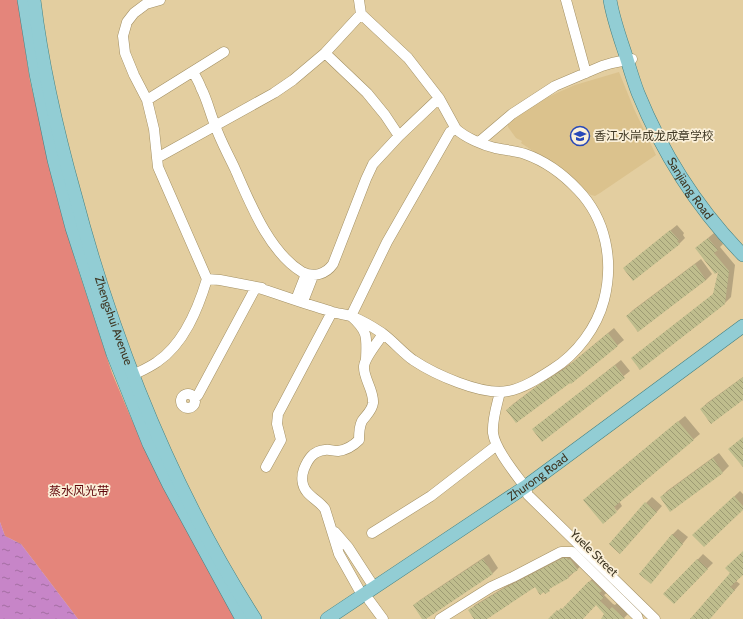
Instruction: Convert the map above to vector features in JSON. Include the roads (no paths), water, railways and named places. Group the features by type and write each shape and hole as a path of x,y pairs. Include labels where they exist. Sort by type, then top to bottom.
{"main road":[{"name":"Zhengshui Avenue","path":"24,0 36,74 54,160 72,228 113,354 149,444 169,485 242,619"},
{"name":"Zhengshui Avenue","path":"34,0 46,70 64,158 97,276 124,353 160,441 198,520 255,619"},
{"name":"Sanjiang Road","path":"610,0 613,18 629,60 661,130 684,170 710,209 743,247"},
{"name":"Sanjiang Road","path":"616,0 638,93 656,132 679,173 705,212 724,236 743,255"},
{"name":"Zhurong Road","path":"340,619 366,597 374,587 528,491 743,326"},
{"name":"Zhurong Road","path":"327,619 366,597 528,491 743,338"}],"street":[{"path":"133,375 158,362 183,336 207,279 158,167 154,129 147,100 124,53 123,36 127,22 134,12 146,4 160,0"},
{"path":"207,279 256,287 300,299 332,312 351,316 383,334 413,359 443,377 470,386 500,392 510,391 523,386 543,376 559,365 584,341 595,323 603,304 608,286 608,266 603,228 591,206 578,190 550,166 524,154 494,148 479,142 456,129 439,98 408,58 361,14 360,0"},
{"path":"566,0 586,73"},
{"path":"157,158 274,93 293,80 325,53 361,14"},
{"path":"147,100 224,52"},
{"path":"325,53 367,93 400,136"},
{"path":"479,142 512,114 555,86 612,63 629,60"},
{"path":"193,72 202,88 215,126 258,218 274,244 285,258 293,266 310,275 329,270 333,264 373,164 439,98"},
{"path":"351,316 387,242 450,132 456,129"},
{"path":"300,299 310,275"},
{"path":"195,398 256,287"},
{"path":"266,467 281,440 277,424 278,414 332,312"},
{"path":"351,316 360,324 366,336 368,357"},
{"path":"368,325 371,344 364,367 372,393 373,403 370,412 362,421 359,440 355,444 337,451 318,451 311,456 302,474 303,484 307,492 321,503 325,509 339,554 366,597 383,619"},
{"path":"368,357 383,334"},
{"path":"368,357 385,346 404,352"},
{"path":"500,392 493,424 493,434 497,445 528,491 655,619"},
{"path":"372,533 431,496 497,445"},
{"name":"Yuele Street","path":"528,491 662,619"},
{"path":"332,529 348,547 374,587"},
{"path":"440,619 491,587 561,552 567,551 572,552 637,616 638,619"}],"water":[{"path":"0,522 5,536 21,544 78,619 0,619"}],"place":[{"name":"香江水岸成龙成章学校","path":"580,136"}],"park label":[{"name":"蒸水风光带","path":"79,491"}]}
